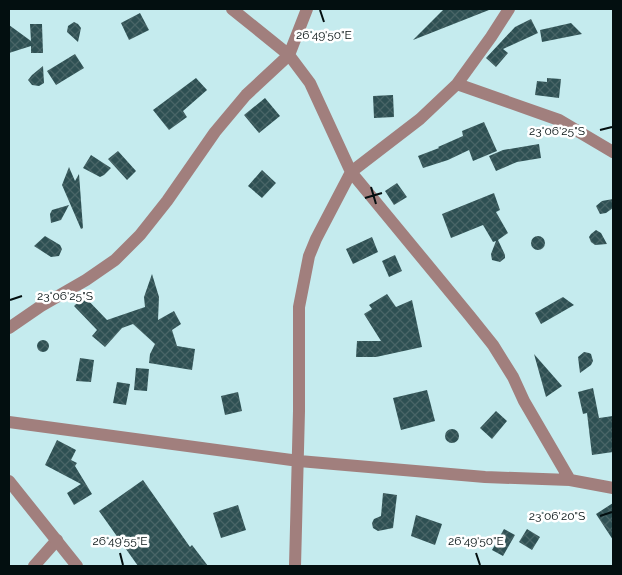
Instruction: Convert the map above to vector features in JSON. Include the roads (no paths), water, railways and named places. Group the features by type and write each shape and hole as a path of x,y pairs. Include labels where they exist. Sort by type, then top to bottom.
{"street":[{"path":"232,9 289,55 310,83 351,172 493,345 513,377 524,401 570,480"},
{"path":"9,328 115,260 140,235 167,201 215,132 246,95 289,55 307,9"},
{"path":"295,566 299,461 299,307 308,256 351,172 420,119 456,84 491,37 508,9"},
{"path":"456,84 559,120 613,152"},
{"path":"9,422 299,461 485,477 570,480 612,489"},
{"path":"9,481 77,566"},
{"path":"34,566 56,540"}]}
